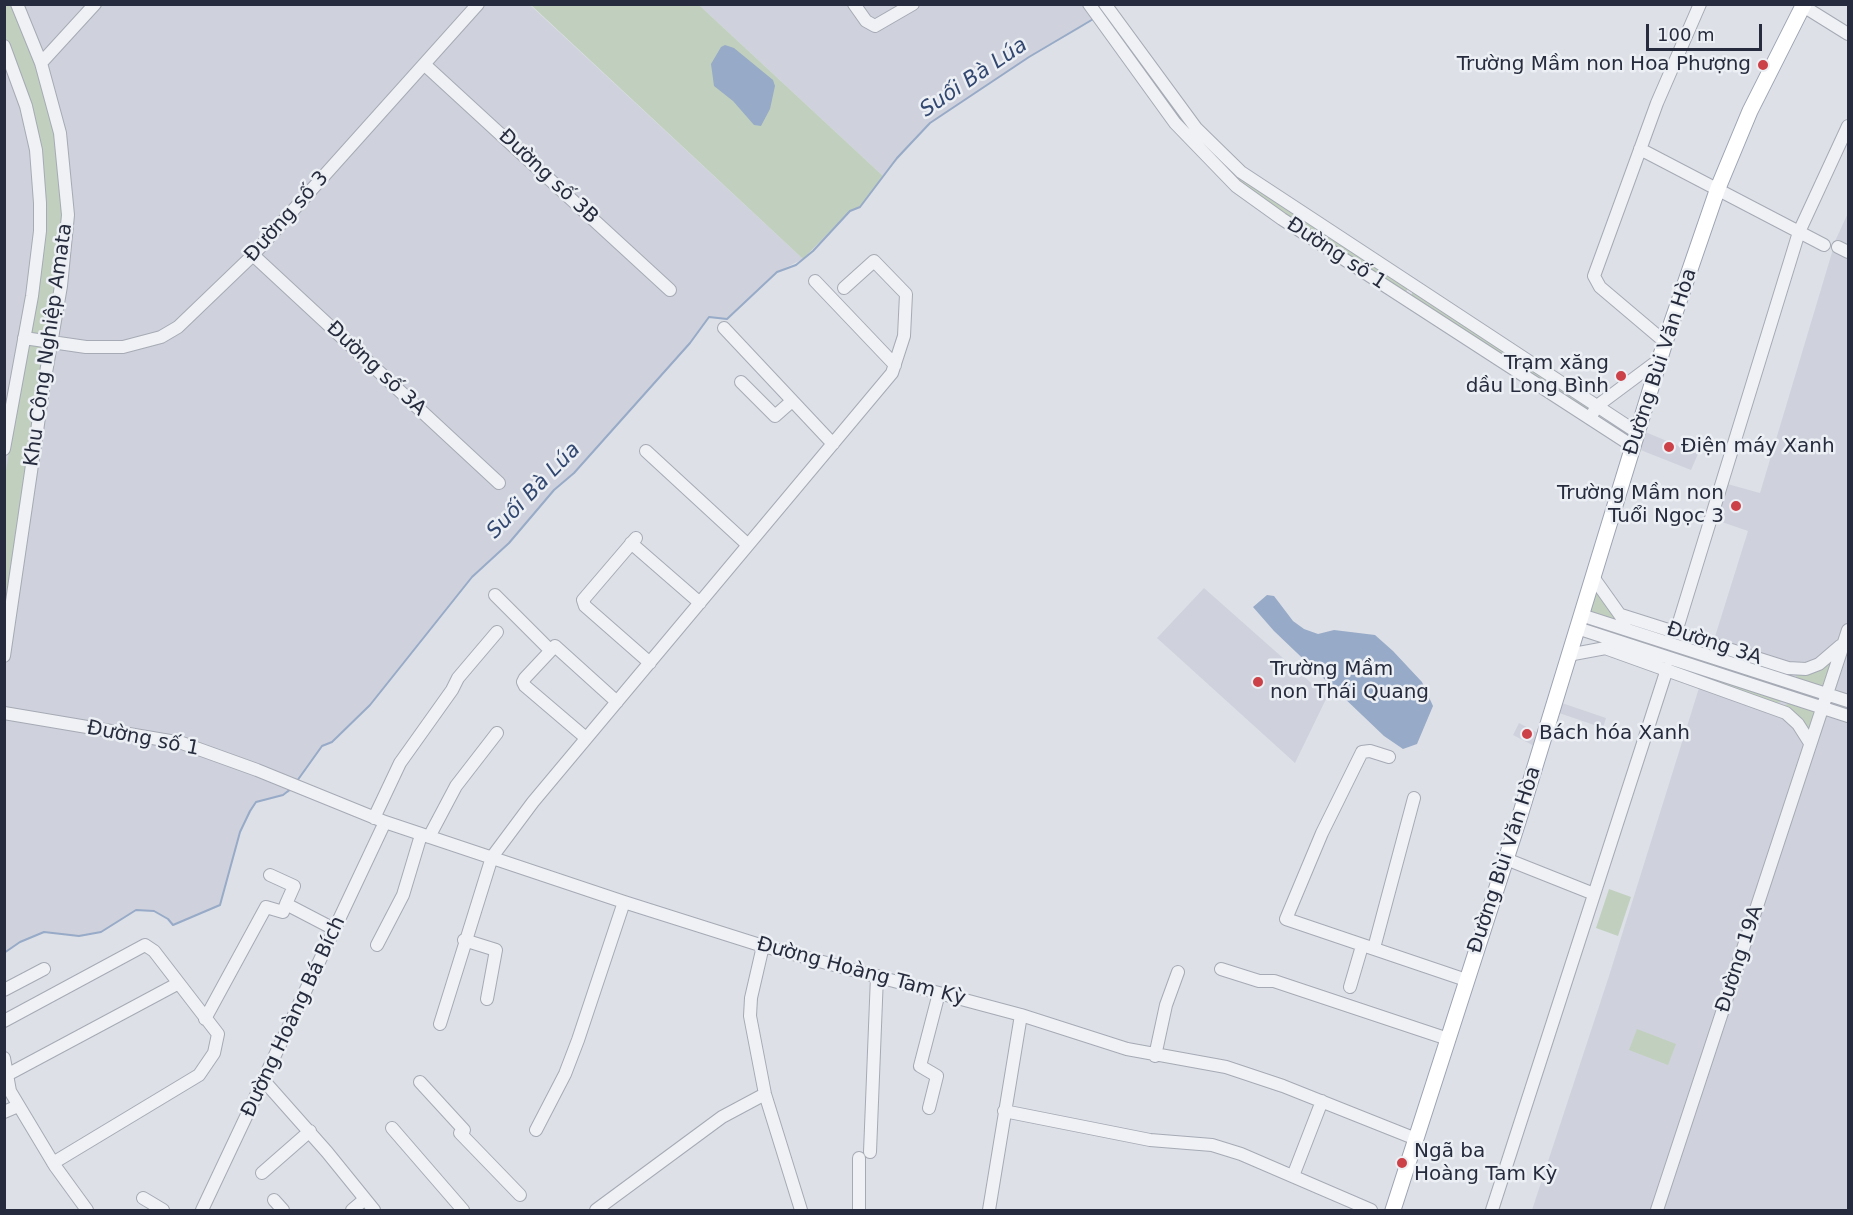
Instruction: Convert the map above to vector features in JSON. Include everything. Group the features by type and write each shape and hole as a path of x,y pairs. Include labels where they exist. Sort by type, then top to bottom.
{"main road":[{"name":"Đường Bùi Văn Hòa","path":"1393,1210 1506,859 1665,342 1718,188 1750,111 1803,5"}],"street":[{"name":"Khu Công Nghiệp Amata","path":"4,656 66,251 67,191 60,133 41,63 17,4"},
{"path":"41,63 95,4"},
{"name":"Đường số 3","path":"24,338 105,348 132,345 161,337 193,315 253,255 478,4"},
{"path":"854,4 872,26 884,24 913,4"},
{"name":"Đường số 1","path":"1105,4 1211,154 1597,406 1636,440"},
{"path":"1665,342 1594,279 1640,149 1700,4"},
{"path":"1803,5 1848,34"},
{"name":"Đường số 1","path":"1090,7 1175,123 1211,154 1252,198 1590,419 1636,440"},
{"name":"Khu Công Nghiệp Amata","path":"4,46 15,69 36,150 40,203 37,255 4,449"},
{"name":"Đường số 3B","path":"425,64 670,290"},
{"path":"1676,632 1798,232 1848,126"},
{"path":"1640,149 1824,245"},
{"name":"Đường số 3A","path":"253,255 499,483"},
{"path":"440,1024 464,940 492,857 533,802 885,383 896,365 904,336 906,294 874,261 844,288"},
{"path":"815,280 896,365"},
{"path":"1407,300 1412,286"},
{"path":"724,328 833,444"},
{"path":"1590,419 1597,406 1660,359"},
{"path":"741,382 775,416 792,401"},
{"path":"646,451 748,545"},
{"path":"650,663 585,606 583,600 633,541 699,603"},
{"path":"1593,577 1631,630"},
{"path":"495,595 550,650"},
{"name":"Đường 3A","path":"1621,615 1788,668 1806,669 1819,664 1846,636"},
{"name":"Đường 3A","path":"1579,622 1631,630 1848,700"},
{"name":"Đường 3A","path":"1579,622 1627,644 1848,716"},
{"name":"Đường Hoàng Bá Bích","path":"202,1210 265,1082 334,929 380,820 399,763 452,690 458,678 497,632"},
{"path":"1826,692 1846,636"},
{"path":"1605,648 1627,644"},
{"path":"586,738 523,683 550,650 556,647 617,702"},
{"name":"Đường 3A","path":"1568,655 1605,648 1666,669 1786,713 1798,724 1810,743"},
{"path":"1773,708 1793,698 1797,683 1788,668"},
{"path":"1492,1210 1666,669"},
{"name":"Đường 19A","path":"1657,1210 1826,692"},
{"name":"Đường số 1","path":"4,713 182,743 308,791"},
{"path":"377,945 403,895 425,836 456,786 497,733"},
{"path":"1389,757 1370,751 1362,752 1285,916 1288,921 1466,980"},
{"name":"Đường Hoàng Tam Kỳ","path":"308,791 425,836 762,946 1021,1015 1155,1056 1226,1067 1322,1101 1416,1139"},
{"path":"1350,987 1368,947 1414,798"},
{"path":"1506,859 1594,894"},
{"path":"205,1019 263,911 271,907 283,912 294,886 270,875"},
{"path":"536,1130 578,1041 624,902"},
{"path":"286,904 334,929"},
{"path":"464,940 496,950 487,999"},
{"path":"4,1021 145,945 154,951 177,984 218,1034 219,1039 214,1053 199,1075 53,1163"},
{"path":"762,946 751,998 750,1016 765,1094 801,1210"},
{"path":"4,990 44,969"},
{"path":"1221,969 1260,981 1274,981 1448,1039"},
{"path":"1155,1056 1166,1005 1178,972"},
{"path":"859,1210 877,976"},
{"path":"5,1076 177,984"},
{"path":"929,1108 937,1076 920,1066 939,993"},
{"path":"989,1210 1021,1015"},
{"path":"4,1058 5,1076 18,1106 53,1163 87,1210"},
{"path":"265,1082 310,1131 374,1210"},
{"path":"420,1082 520,1195"},
{"path":"596,1210 722,1117 765,1094"},
{"path":"1293,1176 1322,1101"},
{"path":"4,1112 18,1106"},
{"path":"1004,1111 1150,1140 1212,1145 1241,1154 1371,1210"},
{"path":"392,1128 463,1210"},
{"path":"262,1173 310,1131"},
{"path":"143,1198 163,1210"},
{"path":"352,1210 365,1199"},
{"path":"274,1200 283,1210"}],"shaded area":[{"path":"5,5 530,5 803,259 777,272 727,319 709,318 690,343 574,473 554,490 509,543 472,577 370,705 332,742 322,746 290,792 256,803 240,832 220,905 173,925 168,919 154,911 136,910 101,932 79,936 44,932 20,942 5,953"},
{"path":"699,5 1113,5 1079,29 1029,57 930,123 883,176"},
{"path":"1848,213 1848,1210 1532,1210 1609,976 1748,531 1713,519 1724,483 1760,493 1836,239"},
{"path":"1643,431 1698,454 1691,470 1638,449"},
{"name":"Trường Mầm non Thái Quang","path":"1204,588 1327,697 1295,763 1157,638"},
{"path":"1559,702 1606,718 1603,728 1556,712"},
{"name":"Bách hóa Xanh","path":"1519,723 1540,734 1536,747 1513,735"}],"green space":[{"path":"4,5 12,5 37,64 55,133 63,225 47,339 29,336 41,254 30,104 5,35"},
{"path":"531,5 699,5 883,176 860,207 850,211 803,259"},
{"path":"1092,5 1102,5 1211,149 1206,154"},
{"path":"1215,152 1408,287 1405,296 1283,216 1210,158"},
{"path":"1413,290 1593,407 1589,415 1410,299"},
{"path":"28,341 47,344 5,626 5,476"},
{"path":"1595,587 1623,623 1587,612"},
{"path":"1584,620 1794,687 1792,693 1582,625"},
{"path":"1623,647 1785,700 1775,704"},
{"path":"1836,657 1827,688 1798,679 1794,673"},
{"path":"1791,702 1820,711 1812,736 1782,707"},
{"path":"1609,889 1631,897 1618,936 1596,928"},
{"path":"1637,1029 1676,1044 1668,1065 1629,1050"}],"water":[{"path":"725,45 734,48 773,80 775,86 770,109 761,126 754,125 733,101 714,86 711,64 721,47"},
{"path":"1267,595 1274,596 1293,621 1304,629 1318,634 1334,630 1375,635 1393,651 1422,682 1433,706 1417,744 1403,749 1384,736 1274,631 1253,607"}],"waterway":[{"name":"Suối Bà Lúa","path":"297,781 322,746 332,742 370,705 472,577 509,543 554,490 574,473 690,343 709,317 727,319 777,272 796,265 813,251 850,211 860,207 897,158 930,123 1029,57 1095,18"},
{"name":"Suối Bà Lúa","path":"4,953 20,942 44,932 79,936 101,932 136,910 154,911 168,919 173,925 220,905 240,832 250,811 256,802 283,795 292,788"}],"place":[{"name":"Trường Mầm non Hoa Phượng","path":"1763,65"},
{"name":"Trạm xăng dầu Long Bình","path":"1621,376"},
{"name":"Điện máy Xanh","path":"1669,447"},
{"name":"Trường Mầm non Tuổi Ngọc 3","path":"1736,506"},
{"name":"Trường Mầm non Thái Quang","path":"1258,682"},
{"name":"Bách hóa Xanh","path":"1527,734"},
{"name":"Ngã ba Hoàng Tam Kỳ","path":"1402,1163"}]}
